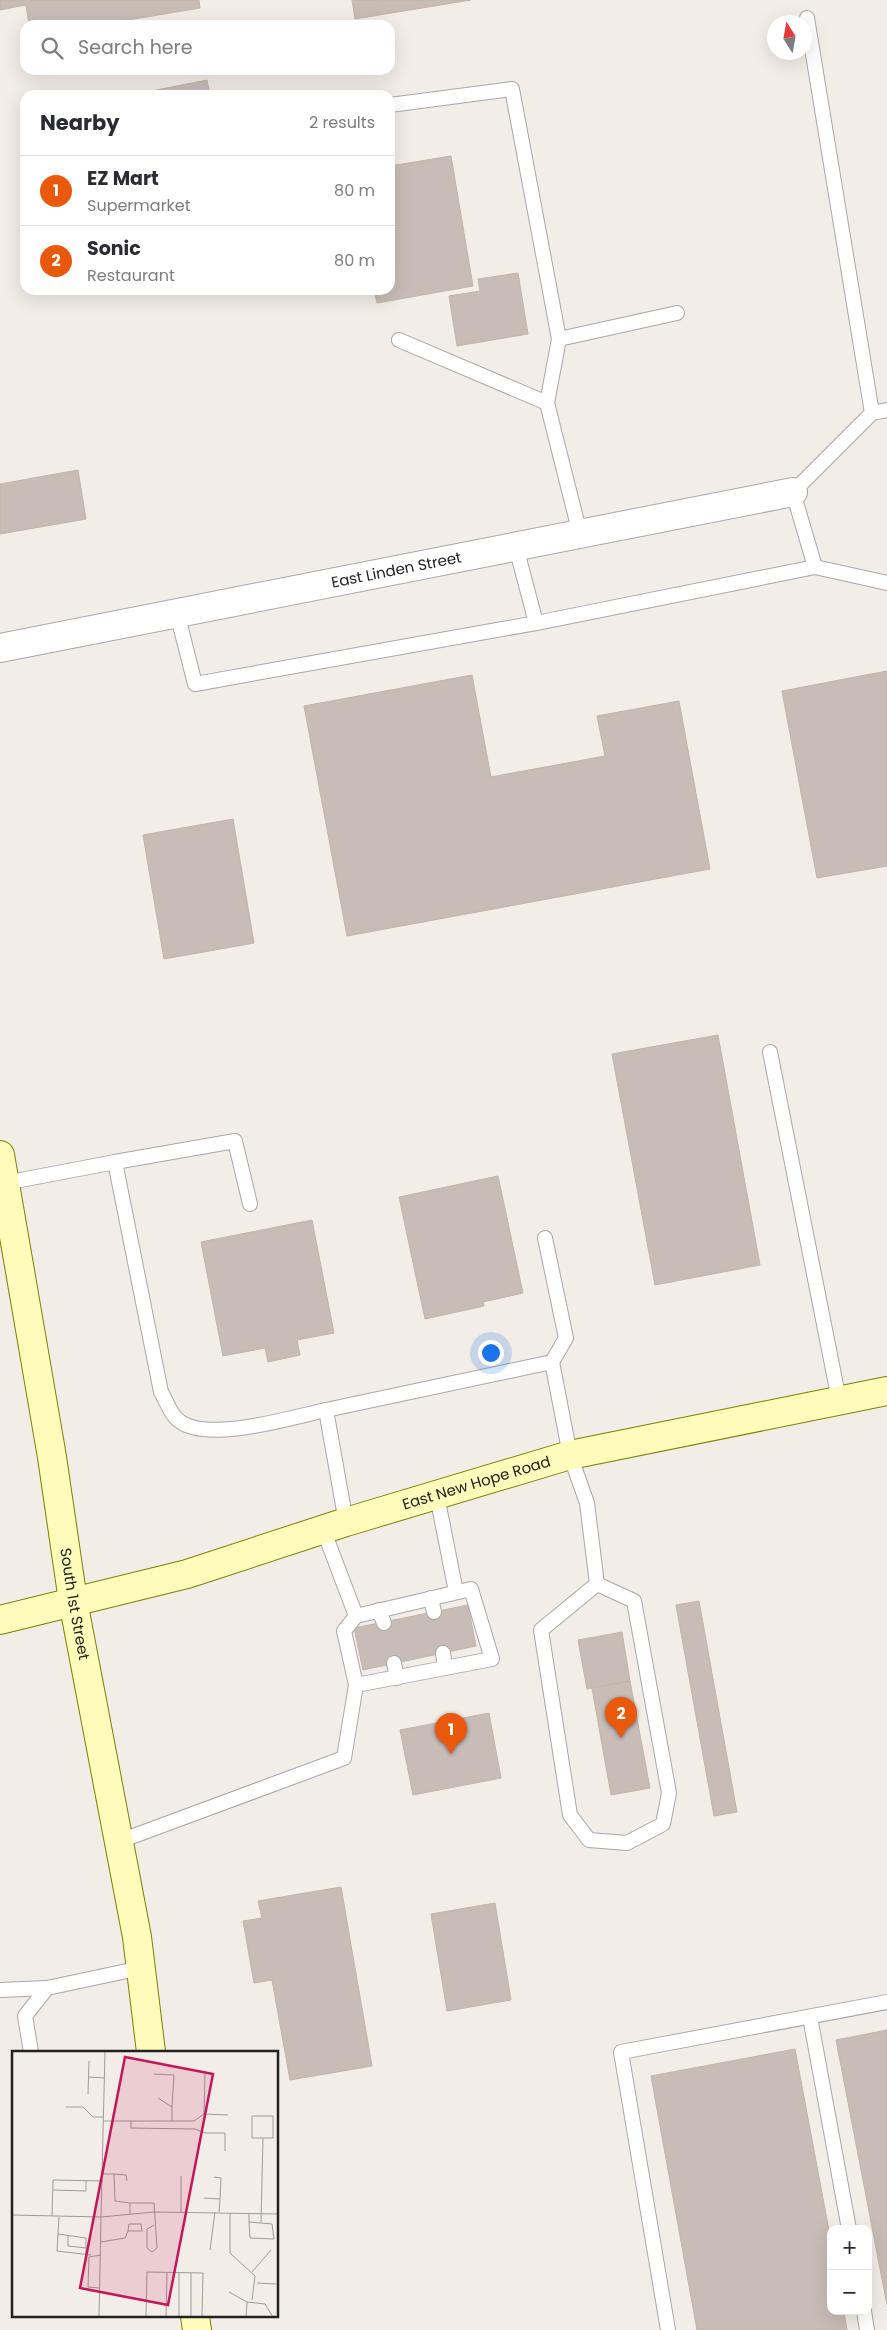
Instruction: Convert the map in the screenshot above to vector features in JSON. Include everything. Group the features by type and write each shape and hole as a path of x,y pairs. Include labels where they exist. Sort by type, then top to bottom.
{"street":[{"name":"East Linden Street","path":"0,648 793,492"},
{"name":"South 1st Street","path":"0,1155 5,1183 8,1251 52,1457 73,1601 138,1937 151,2051"},
{"name":"East New Hope Road","path":"0,1620 187,1574 335,1526 570,1455 887,1391"}],"lane":[{"path":"812,48 872,413"},
{"path":"395,104 512,89 559,339 547,404 580,534"},
{"path":"559,339 677,313"},
{"path":"399,340 547,404"},
{"path":"815,567 793,492 872,413 887,410"},
{"path":"516,547 536,623"},
{"path":"177,613 195,684 536,623 815,567 887,583"},
{"path":"770,1052 839,1400"},
{"path":"5,1183 236,1141 250,1204"},
{"path":"115,1162 161,1392 177,1419 200,1430 236,1429 552,1362"},
{"path":"545,1238 566,1338 552,1362 570,1455 587,1503 597,1584"},
{"path":"326,1410 335,1526 356,1616"},
{"path":"437,1496 456,1592"},
{"path":"597,1584 634,1601 669,1793 663,1824 627,1843 589,1840 570,1815 541,1630 597,1584"},
{"path":"356,1616 381,1616 431,1598 471,1588 492,1659 356,1685"},
{"path":"431,1598 434,1612"},
{"path":"120,1840 344,1758 356,1685 344,1631 356,1616"},
{"path":"443,1653 445,1668"},
{"path":"394,1663 398,1678"},
{"path":"0,1990 47,1988 141,1968"},
{"path":"31,2051 25,2016 47,1988"},
{"path":"668,2330 621,2052 887,2002"},
{"path":"810,2017 847,2225"},
{"path":"865,2315 867,2330"}],"building":[{"path":"0,0 199,0 200,8 128,20 28,20 26,5 0,10"},
{"path":"352,0 471,0 355,19"},
{"path":"207,80 209,90 156,90"},
{"path":"451,156 473,286 377,303 375,295 395,295 395,165"},
{"path":"518,273 528,334 457,346 449,296 480,291 478,279"},
{"path":"78,470 86,519 0,534 0,484"},
{"path":"887,671 887,866 817,878 782,691"},
{"path":"472,675 491,777 605,756 597,716 679,701 710,869 347,936 304,706"},
{"path":"233,819 254,943 164,959 143,835"},
{"path":"718,1035 760,1265 655,1285 612,1054"},
{"path":"498,1176 523,1293 483,1302 484,1306 425,1319 399,1197"},
{"path":"312,1220 334,1333 297,1340 300,1355 268,1362 265,1348 223,1356 201,1242"},
{"path":"699,1601 737,1812 714,1816 676,1605"},
{"path":"468,1605 476,1646 363,1670 354,1628"},
{"path":"622,1632 630,1681 587,1689 578,1640"},
{"path":"630,1681 650,1788 611,1795 592,1688"},
{"path":"489,1713 501,1778 413,1795 400,1730"},
{"path":"341,1887 372,2066 290,2080 272,1980 254,1983 243,1921 262,1918 258,1901"},
{"path":"495,1903 511,2000 447,2011 431,1914"},
{"path":"887,2030 887,2305 872,2225 836,2040"},
{"path":"795,2049 828,2225 827,2315 845,2315 847,2330 697,2330 651,2076"}],"place":[{"name":"Sonic","path":"621,1738"},
{"name":"EZ Mart","path":"451,1754"}]}
